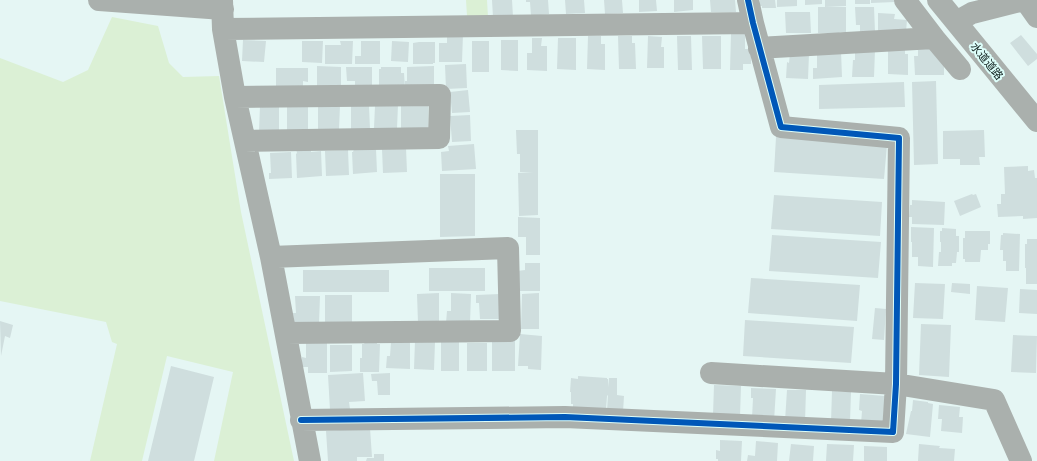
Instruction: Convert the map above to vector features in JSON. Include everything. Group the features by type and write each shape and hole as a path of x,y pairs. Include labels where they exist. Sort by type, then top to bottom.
{"street":[{"path":"99,0 223,13 753,24"},
{"path":"301,420 565,417 893,432 896,384 899,138 781,127 759,48 748,0"},
{"path":"905,0 960,69"},
{"name":"水道道路","path":"938,0 1037,121"},
{"path":"956,22 972,13 1024,0 1037,17"},
{"path":"223,13 235,97 272,257 301,420 310,461"},
{"path":"759,48 934,38"},
{"path":"235,97 440,95 439,138 245,141"},
{"path":"272,257 508,248 510,332 286,332"},
{"path":"711,373 896,384 994,400 1021,461"}],"green space":[{"path":"466,0 487,0 488,17 467,16"},
{"path":"112,17 158,26 169,63 183,77 219,76 241,212 294,461 214,461 233,372 167,356 142,461 90,461 117,344 112,342 106,322 0,301 0,58 63,82 88,70"}],"building":[{"path":"492,0 512,0 513,17 493,17"},
{"path":"526,0 548,0 549,14 531,16 530,2 526,2"},
{"path":"565,0 584,0 585,13 566,14"},
{"path":"604,0 622,0 623,13 605,14"},
{"path":"639,0 656,0 657,11 639,12"},
{"path":"674,0 693,0 693,10 674,12"},
{"path":"710,0 735,0 736,12 711,12"},
{"path":"760,0 775,0 776,8 762,8 762,6 760,6"},
{"path":"777,0 797,0 797,6 777,7"},
{"path":"805,0 822,0 822,4 805,5"},
{"path":"825,0 846,0 846,6 825,7"},
{"path":"855,0 870,0 870,4 855,4"},
{"path":"871,0 895,0 895,2 871,3"},
{"path":"818,7 846,7 846,32 818,33"},
{"path":"855,7 874,7 875,32 860,32 860,25 856,25"},
{"path":"785,12 810,12 811,33 786,33"},
{"path":"878,13 895,14 894,19 907,20 906,32 878,32"},
{"path":"447,34 463,34 462,62 439,62 439,43 447,43"},
{"path":"731,34 745,34 745,49 751,49 751,64 743,64 743,70 730,70"},
{"path":"1021,35 1037,54 1037,59 1028,66 1010,43"},
{"path":"588,36 601,36 601,44 605,44 605,70 587,69"},
{"path":"618,36 632,36 632,43 635,43 636,69 619,69"},
{"path":"648,36 662,37 661,47 664,47 664,68 647,68"},
{"path":"677,36 691,36 692,70 678,70"},
{"path":"702,36 721,36 721,69 703,69"},
{"path":"532,38 542,38 541,46 547,46 547,71 527,70 527,53 532,53"},
{"path":"558,38 576,38 576,70 557,69"},
{"path":"243,40 266,41 264,62 242,61"},
{"path":"501,40 518,40 518,71 501,70"},
{"path":"302,41 323,41 322,63 302,62"},
{"path":"340,41 353,41 352,64 325,64 325,45 341,45"},
{"path":"361,41 380,41 380,64 355,64 355,56 361,56"},
{"path":"392,41 409,42 408,62 391,61"},
{"path":"472,41 489,41 489,72 472,72"},
{"path":"435,42 435,63 413,64 413,43"},
{"path":"918,48 933,48 944,58 944,75 915,75 914,56 918,56"},
{"path":"888,49 905,49 905,54 908,54 908,75 888,74"},
{"path":"855,50 875,50 874,77 852,77"},
{"path":"817,51 841,51 842,77 813,79 813,68 817,68"},
{"path":"790,53 809,54 808,79 786,78 787,62 789,63"},
{"path":"466,64 467,88 446,89 445,65"},
{"path":"317,66 341,67 341,88 317,88"},
{"path":"434,66 434,89 405,90 405,81 407,81 407,67"},
{"path":"346,67 372,67 372,90 359,91 359,85 355,85 355,81 347,81"},
{"path":"381,67 401,67 401,73 404,73 405,89 379,87 379,69 381,69"},
{"path":"276,68 308,68 308,82 303,81 303,89 276,91"},
{"path":"936,81 938,164 914,165 912,82"},
{"path":"904,82 905,107 819,109 819,85"},
{"path":"468,90 470,112 452,113 450,92"},
{"path":"428,104 428,128 401,128 401,105"},
{"path":"398,105 397,128 374,128 375,106"},
{"path":"260,106 279,106 279,132 259,132"},
{"path":"287,106 308,106 308,130 287,131"},
{"path":"318,106 340,106 339,129 318,130"},
{"path":"351,106 369,106 370,129 351,129"},
{"path":"470,115 471,141 452,142 450,116"},
{"path":"516,130 538,130 538,215 519,216 518,173 533,172 520,172 520,154 517,154"},
{"path":"984,130 985,157 979,157 980,165 960,165 960,159 943,159 943,131"},
{"path":"776,137 887,145 884,179 774,172"},
{"path":"474,144 476,169 442,171 441,152 449,151 448,146"},
{"path":"311,148 311,152 321,151 322,176 297,178 296,149"},
{"path":"406,148 407,172 383,173 382,149"},
{"path":"354,149 376,149 377,172 353,174 352,152"},
{"path":"348,150 349,175 326,176 325,151"},
{"path":"291,152 292,178 269,179 269,173 271,173 270,153"},
{"path":"1028,166 1028,171 1034,170 1035,178 1037,178 1037,218 1023,219 1023,216 998,217 997,204 1001,204 1001,194 1005,194 1004,167"},
{"path":"440,174 475,174 475,236 440,237"},
{"path":"972,194 976,194 981,207 960,216 954,201"},
{"path":"774,195 882,202 880,236 771,229"},
{"path":"912,200 945,202 944,225 912,224 912,217 909,217"},
{"path":"518,217 540,218 540,255 526,255 526,237 518,237"},
{"path":"911,227 934,228 933,267 918,266 918,257 912,257"},
{"path":"942,228 956,229 956,236 959,236 959,252 957,252 956,263 952,263 952,266 938,266 939,252 941,252 940,231 942,231"},
{"path":"965,231 990,231 990,244 988,244 988,250 981,250 980,262 965,262 965,259 963,259 963,238 965,238"},
{"path":"1003,233 1020,234 1019,271 1006,271 1006,261 1003,261 1003,250 1000,250 1001,235 1003,235"},
{"path":"772,235 881,242 878,278 769,271"},
{"path":"1027,239 1037,239 1037,284 1026,284 1025,244 1027,244"},
{"path":"525,263 540,263 540,291 518,291 517,271 525,270"},
{"path":"429,268 485,268 485,291 429,291"},
{"path":"303,270 389,270 389,292 303,292"},
{"path":"751,278 860,285 857,321 748,313"},
{"path":"915,283 945,284 943,319 913,318"},
{"path":"952,283 970,284 970,294 951,292"},
{"path":"977,286 1008,288 1005,322 975,320"},
{"path":"1020,289 1037,290 1037,314 1019,313"},
{"path":"439,293 439,323 418,323 417,294"},
{"path":"451,293 471,294 470,323 446,323 447,311 451,311"},
{"path":"539,293 539,329 521,329 522,294"},
{"path":"500,294 500,319 480,319 479,303 476,303 476,295"},
{"path":"325,295 352,295 352,324 325,324"},
{"path":"295,296 320,296 319,324 294,324 293,313 296,313"},
{"path":"875,308 886,309 884,340 872,339"},
{"path":"745,320 854,327 851,363 743,356"},
{"path":"0,321 13,325 10,338 5,336 1,356"},
{"path":"921,324 951,325 949,377 919,375"},
{"path":"520,334 542,336 541,370 528,369 528,366 518,366"},
{"path":"1013,335 1037,336 1036,373 1011,372"},
{"path":"504,339 515,339 515,371 492,371 492,342 504,342"},
{"path":"441,340 459,340 459,371 441,371"},
{"path":"415,341 435,342 434,370 414,369"},
{"path":"306,342 327,342 327,373 308,373 308,367 302,367 302,357 306,358"},
{"path":"365,342 377,342 377,344 380,344 379,372 360,372 362,344"},
{"path":"391,342 410,342 410,369 386,368 387,356 390,356"},
{"path":"467,343 487,343 487,371 467,371"},
{"path":"330,345 352,345 352,371 330,372"},
{"path":"171,366 214,377 194,461 148,461"},
{"path":"363,373 365,401 349,402 350,409 330,410 328,375"},
{"path":"390,373 390,395 378,395 377,381 372,381 371,374"},
{"path":"578,376 607,378 609,387 609,378 617,378 617,395 624,396 623,412 607,411 608,395 606,409 573,407 573,404 571,404 570,392 571,378 578,379"},
{"path":"714,385 741,386 740,416 713,415"},
{"path":"751,388 776,389 774,421 752,418 753,398 751,398"},
{"path":"787,390 806,390 805,422 785,421"},
{"path":"832,391 851,392 850,422 831,422"},
{"path":"860,394 885,396 883,421 861,424 862,411 859,410"},
{"path":"913,400 933,404 930,437 906,434 912,411"},
{"path":"939,405 960,407 959,417 963,417 962,433 941,431 942,419 938,419"},
{"path":"370,428 372,457 357,457 357,461 328,461 326,431"},
{"path":"720,440 742,441 741,461 718,461 718,459 716,459 716,450 720,451"},
{"path":"756,441 778,443 777,461 747,461 748,455 755,456"},
{"path":"791,444 814,446 813,461 789,461"},
{"path":"827,444 854,445 853,461 826,461"},
{"path":"919,444 940,446 939,448 955,449 954,461 918,461"},
{"path":"864,446 887,447 887,461 864,461"},
{"path":"374,454 384,454 384,461 366,461 367,458 374,458"}],"cycle path":[{"path":"301,420 565,417 893,432 896,384 899,138 781,127 748,0"}]}
